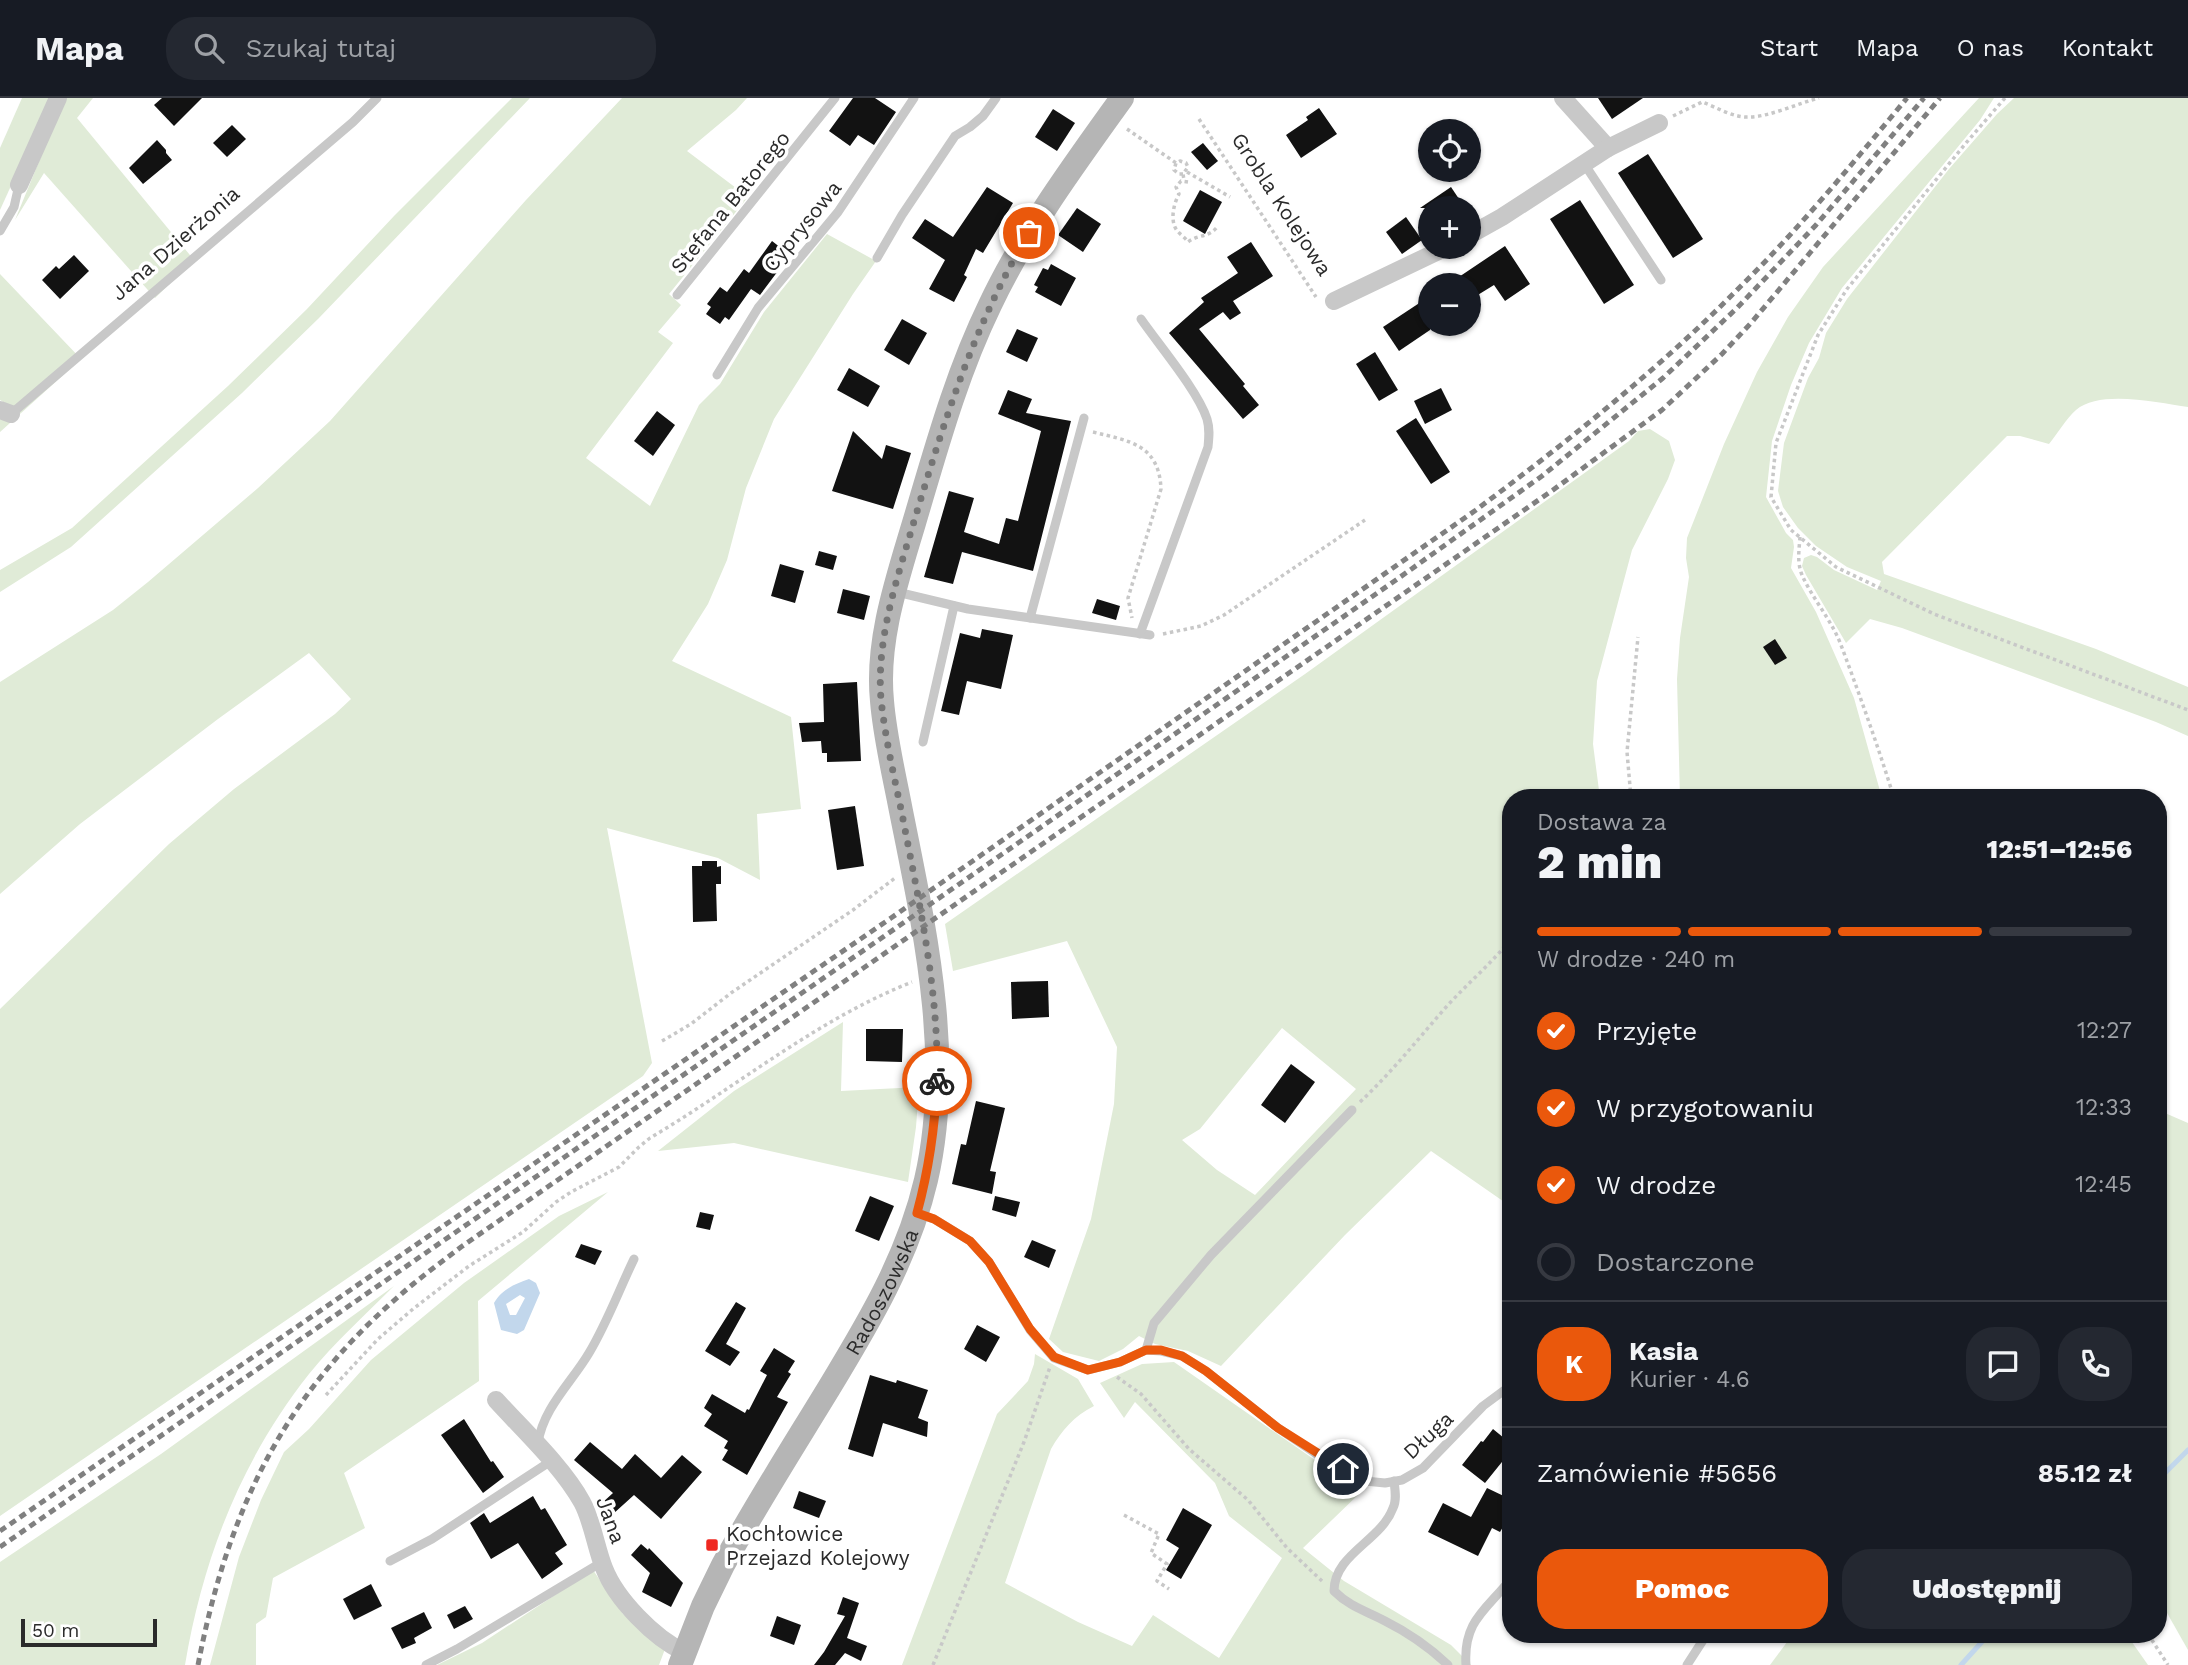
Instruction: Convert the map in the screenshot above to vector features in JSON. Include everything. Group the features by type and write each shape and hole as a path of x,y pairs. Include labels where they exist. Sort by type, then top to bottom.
{"street":[{"path":"19,184 58,98"},
{"name":"Radoszowska","path":"682,1658 703,1606 734,1544 891,1281 917,1213 933,1140 937,1057 931,977 885,728 880,682 884,639 895,591 950,404 990,304 1038,218 1122,98"},
{"path":"1563,98 1608,148"},
{"path":"1481,229 1608,148 1659,123"},
{"name":"Grobla Kolejowa","path":"1334,301 1422,259"},
{"name":"Jana","path":"496,1400 551,1461 584,1505 605,1571 624,1601 682,1658"}],"lane":[{"name":"Jana Dzierżonia","path":"6,412 353,122 377,98"},
{"name":"Stefana Batorego","path":"677,295 835,98"},
{"name":"Cyprysowa","path":"717,375 758,308 838,212 914,98"},
{"path":"877,258 955,136 983,116 996,98"},
{"path":"1585,165 1661,279"},
{"path":"0,232 14,206 19,184"},
{"path":"895,591 954,606 1145,635 1178,525 1208,447 1210,432 1195,396 1141,319"},
{"path":"1030,618 1084,418"},
{"path":"923,742 954,606"},
{"path":"917,1213 934,1219 970,1241 989,1262 1030,1329 1054,1357 1088,1370 1120,1362 1146,1350 1154,1323 1211,1255 1352,1110"},
{"path":"538,1447 540,1433 552,1407 595,1343 634,1259"},
{"name":"Długa","path":"1146,1350 1161,1350 1182,1356 1321,1457 1365,1480 1385,1483 1402,1480 1423,1468 1483,1406 1502,1392"},
{"path":"390,1561 432,1539 551,1461"},
{"path":"1394,1481 1394,1508 1384,1524 1341,1567 1334,1580 1334,1591 1345,1602 1409,1634 1448,1665"},
{"path":"426,1665 602,1562"},
{"path":"1466,1665 1468,1636 1477,1615 1502,1588"},
{"path":"1687,1665 1701,1643"}],"path":[{"path":"1659,123 1702,102 1747,118 1819,98"},
{"path":"2005,98 1959,150 1847,289 1818,335 1776,443 1771,497 1791,530 1836,567 1934,614 2188,710"},
{"name":"Grobla Kolejowa","path":"1199,120 1315,296 1321,302 1334,301"},
{"path":"1119,123 1176,163"},
{"path":"1176,163 1180,161 1188,167 1185,173 1186,181 1176,187 1179,194 1173,215 1178,231 1188,242 1208,235 1218,226"},
{"path":"1176,163 1175,172 1185,173 1230,197"},
{"path":"1081,429 1140,446 1157,464 1161,489 1128,598 1132,617 1145,635 1175,632 1212,622 1365,520"},
{"path":"1800,537 1798,560 1802,575 1832,624 1873,729 1891,789"},
{"path":"1630,789 1627,752 1638,637"},
{"path":"662,1041 691,1024 731,993 912,867"},
{"path":"1352,1110 1388,1076 1449,1004 1502,950"},
{"path":"326,1395 378,1339 405,1315 469,1266 523,1232 564,1197 619,1167 650,1138 811,1032 876,996 931,977"},
{"path":"933,1665 1024,1442 1054,1357"},
{"path":"1121,1378 1141,1394 1189,1449 1248,1500 1287,1548 1334,1591"},
{"path":"1124,1515 1159,1534 1152,1553 1167,1564 1157,1581 1169,1589"},
{"path":"2154,1643 2168,1665"}],"green space":[{"path":"22,98 51,98 0,210 0,148"},
{"path":"65,98 93,98 77,118 194,260 155,298 44,173 15,220"},
{"path":"512,98 530,98 319,318 242,393 71,547 0,592 0,570 72,528 228,386 307,309 394,216"},
{"path":"622,98 747,98 687,151 748,197 669,294 681,305 658,332 673,343 586,458 650,506 699,405 720,384 764,312 827,234 876,261 774,419 746,488 727,560 708,604 672,661 791,717 801,809 757,814 760,880 718,858 607,828 652,1063 643,1076 0,1516 0,1009 169,844 234,789 335,714 351,699 309,653 80,824 0,894 0,682 113,610 258,488 330,421 526,200"},
{"path":"1979,98 1994,98 1980,120 1842,288 1809,343 1772,441 1766,497 1786,533 1793,540 1791,568 1816,612 1854,698 1879,789 1680,789 1677,679 1689,577 1687,538 1724,444 1757,372 1788,317 1823,267"},
{"path":"2014,98 2188,98 2188,407 2130,399 2100,400 2076,410 2049,444 2020,436 2007,436 1882,562 1884,574 2096,649 2188,687 2188,736 1902,628 1870,619 1846,643 1806,575 1802,566 1804,558 1811,555 1817,557 1834,570 1877,590 1881,581 1847,567 1816,546 1798,528 1783,507 1778,491 1784,443 1808,378 1819,358 1826,333 1847,299 1949,169"},
{"path":"0,274 81,359 0,432 0,412 5,403 0,400"},
{"path":"1650,429 1669,441 1675,460 1632,550 1597,681 1593,744 1599,789 1502,789 1502,1200 1431,1151 1345,1235 1221,1366 1188,1351 1155,1344 1139,1336 1123,1349 1099,1361 1063,1352 1049,1339 1091,1219 1114,1104 1117,1047 1067,941 953,971 945,924 1305,674 1629,441 1638,431","holes":["1282,1028 1356,1089 1255,1195 1217,1170 1182,1140 1200,1129"]},
{"path":"843,1022 841,1091 919,1087 908,1182 734,1143 658,1151 734,1091"},
{"path":"2167,1114 2188,1123 2188,1650 2167,1613"},
{"path":"608,1192 478,1301 479,1381 344,1473 365,1528 273,1578 266,1617 256,1624 256,1665 210,1665 239,1557 261,1500 284,1452 309,1429 371,1360 464,1283 559,1216"},
{"path":"394,1286 319,1362 263,1441 228,1512 214,1549 202,1586 185,1665 0,1665 0,1562 161,1454"},
{"path":"1035,1354 1078,1379 1094,1406 1069,1424 1051,1449 1005,1583 1078,1622 1132,1646 1153,1615 1219,1658 1282,1558 1229,1516 1215,1483 1135,1402 1124,1418 1100,1383 1142,1364 1174,1362 1361,1492 1303,1548 1344,1581 1451,1645 1471,1665 902,1665 997,1414 1028,1381"},
{"path":"593,1570 623,1614 665,1649 659,1665 437,1665 482,1643"},
{"path":"1786,1643 2133,1643 2148,1665 1770,1665"}],"water":[{"path":"529,1279 536,1283 540,1293 524,1330 517,1334 501,1330 494,1303 505,1291","holes":["520,1295 525,1298 516,1315 510,1315 506,1304"]}],"building":[{"path":"162,98 202,98 174,126 154,105"},
{"path":"853,98 875,98 896,112 874,145 858,135 850,146 829,131"},
{"path":"1598,98 1643,98 1612,119"},
{"path":"1319,108 1337,134 1301,158 1286,135 1308,120 1306,117"},
{"path":"1053,109 1075,123 1057,151 1035,137"},
{"path":"232,125 246,139 227,157 213,143"},
{"path":"157,140 172,160 143,184 129,168"},
{"path":"1203,143 1218,161 1207,170 1191,152"},
{"path":"1648,154 1703,239 1673,258 1618,173"},
{"path":"987,187 1013,203 983,253 976,249 964,275 967,277 954,302 929,289 945,260 912,238 925,219 953,237"},
{"path":"1451,187 1457,196 1438,196"},
{"path":"1200,190 1222,202 1205,234 1183,221"},
{"path":"1580,200 1634,285 1604,304 1550,219"},
{"path":"1077,208 1101,224 1083,252 1058,235"},
{"path":"1406,217 1418,234 1418,243 1402,254 1386,232"},
{"path":"772,241 790,255 760,295 751,289 729,320 725,317 720,324 706,314 711,307 707,304 720,287 727,292 744,269 749,273"},
{"path":"1251,242 1273,276 1233,301 1241,313 1230,320 1223,312 1199,329 1259,405 1243,419 1169,333 1204,302 1201,298 1238,273 1227,257"},
{"path":"1505,246 1530,284 1505,301 1494,285 1481,293 1481,273 1465,273"},
{"path":"74,255 89,271 60,299 42,280 56,266 59,269"},
{"path":"1051,264 1076,278 1061,306 1035,292 1038,287 1034,285 1043,268 1048,270"},
{"path":"1418,304 1418,336 1421,336 1399,351 1383,327"},
{"path":"902,319 927,333 909,365 884,350"},
{"path":"1017,329 1038,338 1027,362 1006,352"},
{"path":"1375,352 1398,390 1379,401 1356,364"},
{"path":"849,368 880,386 868,407 837,390"},
{"path":"1441,388 1452,410 1425,424 1414,401"},
{"path":"1008,390 1032,399 1026,413 1071,421 1033,571 962,552 953,584 924,577 949,491 974,498 964,532 999,544 1006,518 1018,521 1041,431 998,414"},
{"path":"657,411 675,425 653,456 634,441"},
{"path":"1416,418 1450,472 1431,484 1396,431"},
{"path":"853,431 882,459 886,445 911,453 893,509 832,491"},
{"path":"819,551 837,556 833,570 815,565"},
{"path":"780,564 804,571 795,603 771,596"},
{"path":"843,589 870,596 864,620 837,613"},
{"path":"1097,599 1120,606 1116,620 1092,613"},
{"path":"982,629 1013,635 1001,689 967,681 959,715 941,711 960,633 980,638"},
{"path":"1775,639 1787,658 1775,665 1763,647"},
{"path":"857,682 861,761 827,762 827,753 822,753 821,741 802,742 799,723 824,722 823,684"},
{"path":"855,806 864,866 837,870 828,810"},
{"path":"702,861 717,861 717,867 721,866 721,884 716,884 717,921 693,922 692,866 702,866"},
{"path":"1048,981 1049,1017 1012,1019 1011,982"},
{"path":"866,1029 903,1029 902,1062 866,1061"},
{"path":"1291,1064 1315,1082 1285,1123 1261,1105"},
{"path":"976,1101 1005,1108 990,1171 996,1172 992,1194 952,1184 961,1144 966,1145"},
{"path":"870,1196 894,1206 879,1241 855,1231"},
{"path":"995,1196 1020,1202 1016,1217 992,1210"},
{"path":"700,1212 714,1215 710,1230 696,1227"},
{"path":"1032,1240 1056,1250 1049,1268 1024,1257"},
{"path":"581,1244 602,1251 595,1265 575,1257"},
{"path":"736,1302 746,1308 726,1344 740,1352 730,1366 705,1351"},
{"path":"977,1325 1000,1337 986,1362 964,1349"},
{"path":"774,1348 795,1361 788,1372 791,1374 777,1397 788,1402 747,1475 722,1460 728,1450 724,1448 728,1441 704,1426 712,1414 704,1408 712,1394 745,1413 749,1410 767,1375 760,1371"},
{"path":"870,1375 928,1390 918,1418 928,1422 927,1437 883,1423 873,1457 848,1449"},
{"path":"464,1419 491,1462 493,1461 504,1477 483,1493 441,1435"},
{"path":"1493,1429 1502,1436 1502,1462 1485,1483 1462,1465 1481,1441 1483,1442"},
{"path":"590,1442 622,1469 635,1454 661,1478 682,1455 702,1472 661,1519 634,1495 613,1514 602,1503 613,1493 574,1460"},
{"path":"1487,1488 1502,1495 1502,1529 1500,1532 1492,1528 1478,1556 1428,1532 1443,1503 1471,1517"},
{"path":"799,1491 826,1501 819,1518 793,1508"},
{"path":"533,1496 541,1510 545,1508 567,1545 555,1553 563,1564 542,1579 518,1543 491,1559 470,1523 484,1513 490,1523"},
{"path":"1183,1508 1212,1525 1181,1579 1166,1570 1179,1548 1166,1540"},
{"path":"641,1544 648,1550 649,1548 683,1583 671,1607 642,1592 650,1573 631,1555"},
{"path":"371,1584 382,1606 354,1620 343,1599"},
{"path":"843,1597 859,1603 847,1638 867,1646 861,1661 845,1653 835,1665 814,1665 845,1616 837,1614"},
{"path":"465,1606 473,1619 454,1629 447,1615"},
{"path":"424,1612 432,1628 414,1638 416,1643 402,1649 391,1628"},
{"path":"777,1616 801,1625 794,1645 770,1636"}],"waterway":[{"path":"2167,1471 2188,1450"},
{"path":"1961,1665 1981,1643"}],"railway":[{"path":"0,1531 891,918 1476,510 1545,458 1677,348 1761,266 1907,98"},
{"path":"0,1547 909,919 1542,476 1663,378 1737,308 1816,225 1924,98"},
{"path":"198,1665 225,1558 243,1509 265,1463 291,1418 321,1376 357,1336 398,1297 461,1247 1553,490 1662,410 1751,323 1940,98"}],"way so far":[{"path":"937,1081 928,953 885,728 880,682 881,662 889,613 903,560 950,404 990,304 1029,233"}],"place":[{"name":"Kochłowice Przejazd Kolejowy","path":"712,1545"}],"route":[{"path":"937,1081 933,1140 917,1213 934,1219 970,1241 989,1262 1030,1329 1054,1357 1088,1370 1120,1362 1146,1350 1161,1350 1182,1356 1206,1371 1278,1428 1343,1469"}]}
